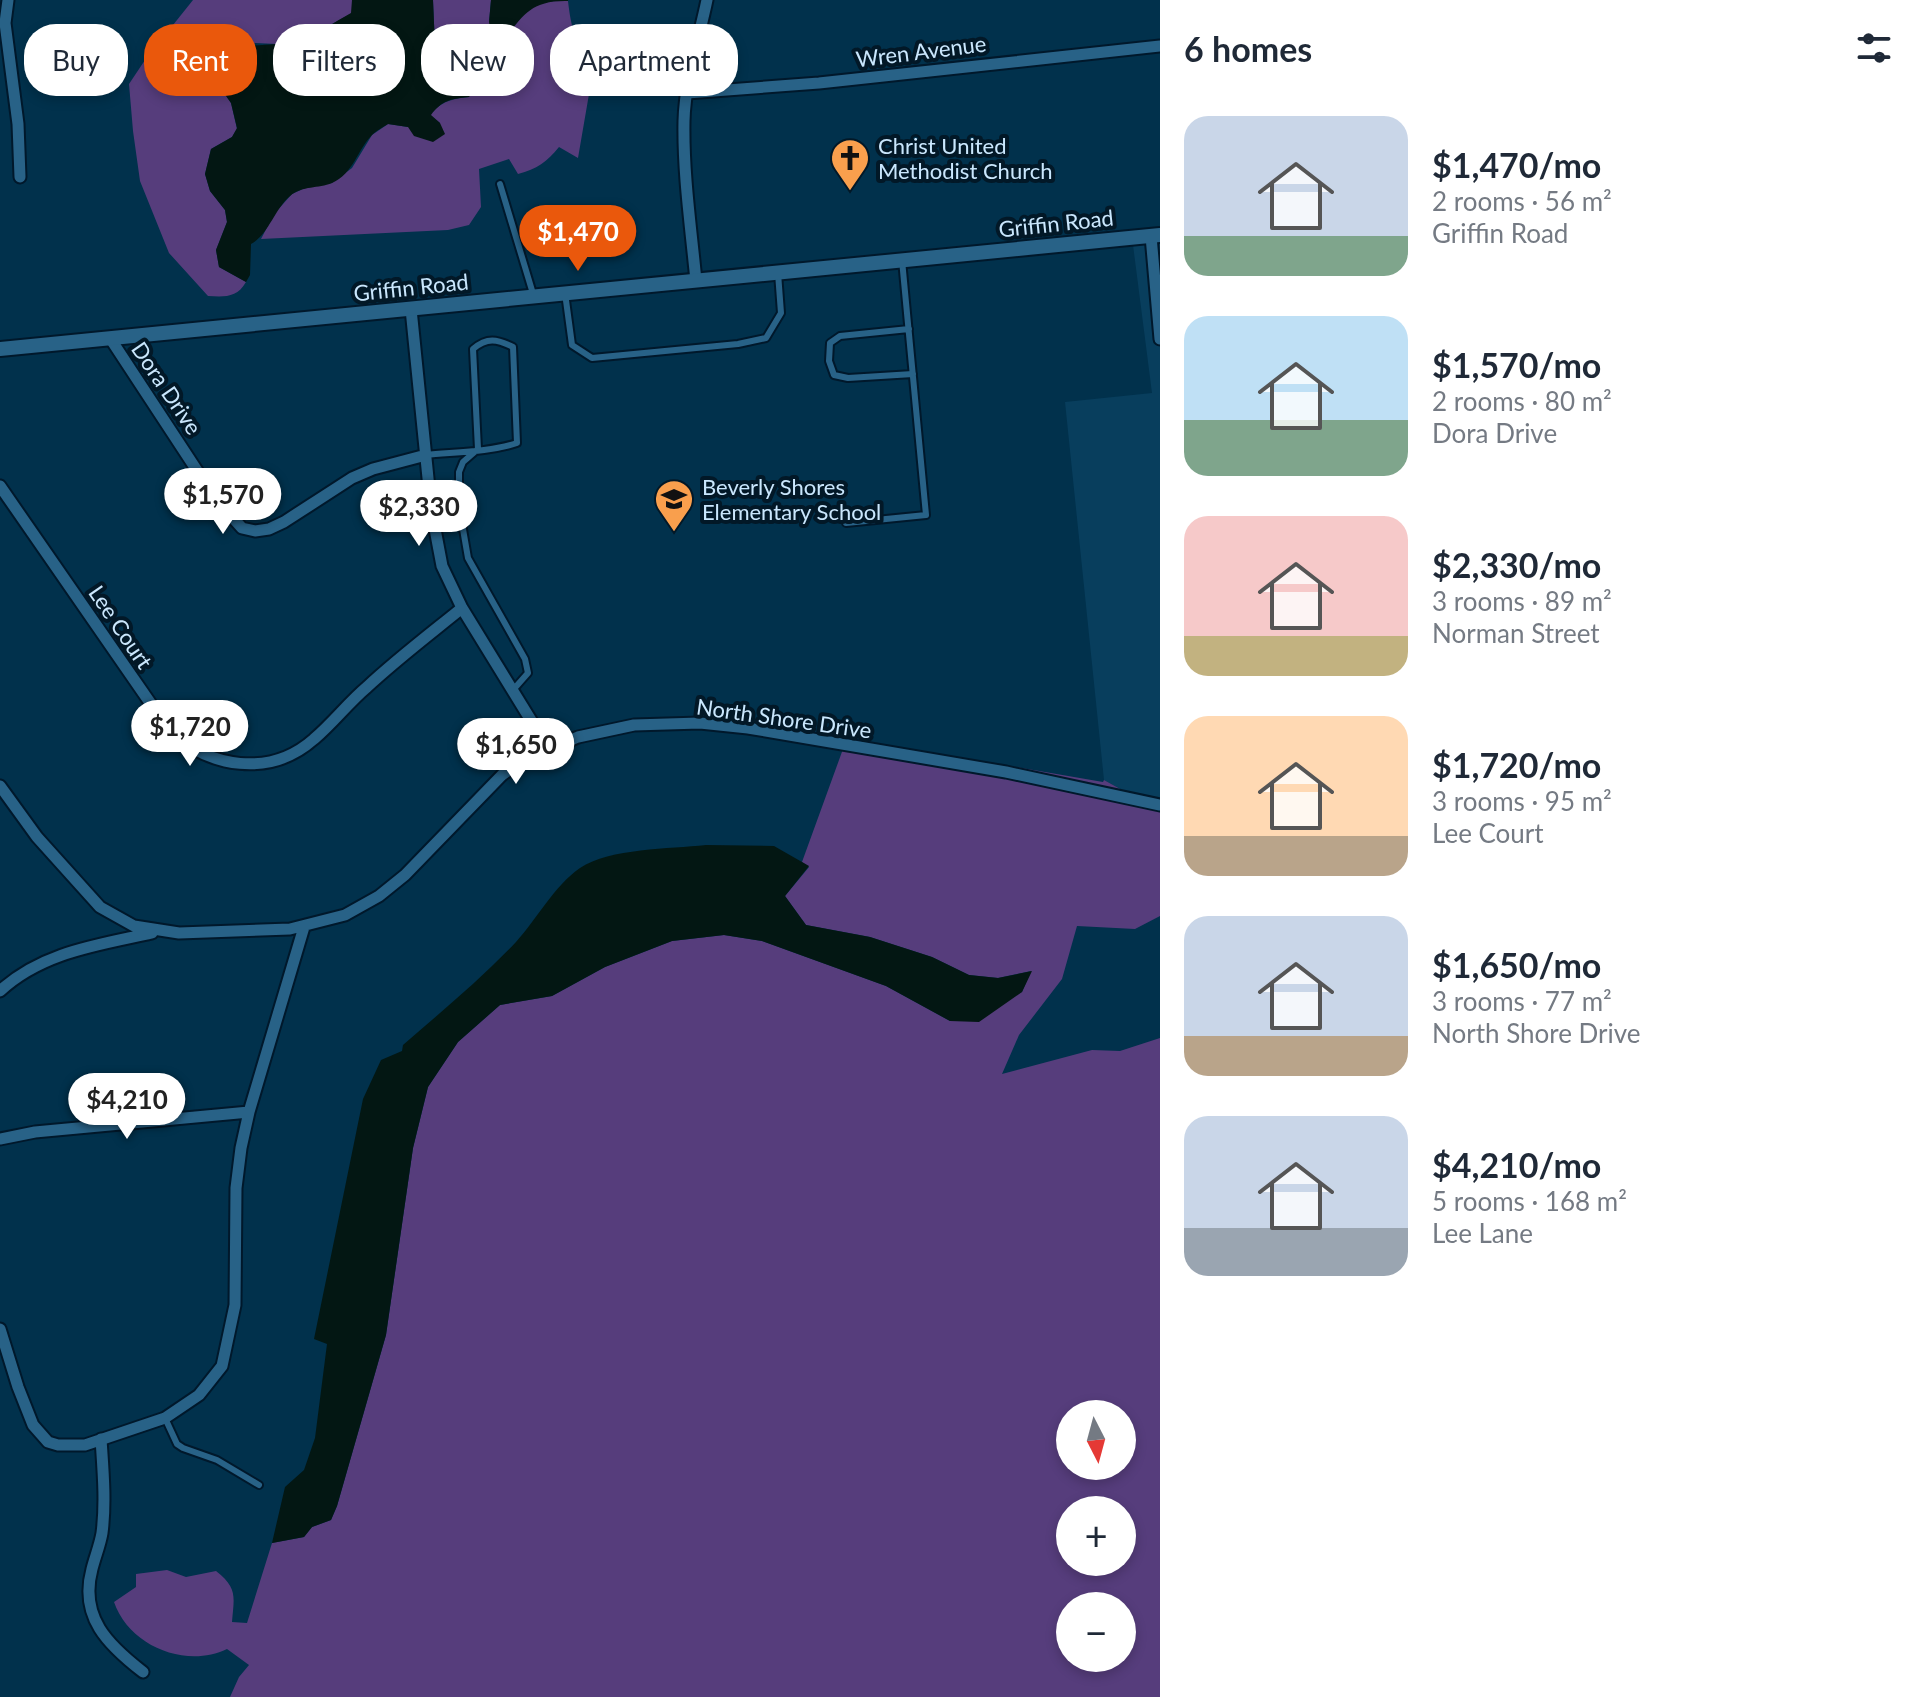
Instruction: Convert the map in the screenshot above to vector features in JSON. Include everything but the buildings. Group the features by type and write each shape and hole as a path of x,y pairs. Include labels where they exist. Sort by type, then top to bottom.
{"street":[{"path":"8,0 5,23 18,124 20,177"},
{"path":"702,24 707,0"},
{"name":"Wren Avenue","path":"738,89 1160,46"},
{"path":"687,96 684,121 686,176 696,281"},
{"path":"1156,235 1160,339"},
{"name":"Griffin Road","path":"0,349 1156,235"},
{"path":"411,309 437,547 442,566 462,608 548,748"},
{"name":"Dora Drive","path":"110,338 215,498 242,528 255,531 269,529 352,478 426,455"},
{"name":"Lee Court","path":"0,486 169,730 197,752 216,760 233,764 259,764 301,749 312,742 383,672 462,608"},
{"name":"North Shore Drive","path":"0,786 37,837 100,907 123,922 161,932 269,932 304,927 345,915 379,896 419,862 502,775 548,748 606,729 661,723 748,728 1006,772 1160,805"},
{"path":"0,1329 33,1425 48,1442 68,1446 85,1445 165,1418 199,1395 222,1366 235,1305 236,1188 249,1112 304,927"},
{"path":"0,991 27,971 51,959 79,949 161,932"},
{"path":"0,1139 35,1132 249,1112"},
{"path":"101,1439 105,1509 102,1537 90,1579 89,1606 105,1639 143,1672"}],"lane":[{"path":"500,184 534,297"},
{"path":"846,523 926,515 902,260"},
{"path":"565,293 572,345 592,358 738,344 766,338 780,315 777,273"},
{"path":"909,329 840,336 830,343 829,361 834,375 848,378 913,374"},
{"path":"426,455 478,449 517,443 513,347 499,340 483,341 473,349 478,449"},
{"path":"478,449 463,462 459,472 459,506 468,558 525,659 528,673 513,690"},
{"path":"165,1418 177,1444 217,1460 259,1485"}],"shaded area":[{"path":"193,0 352,0 352,13 332,24 273,24 273,44 257,43 257,24 174,24"},
{"path":"352,0 433,0 434,24 421,24 421,96 470,96 447,101 431,115 440,123 445,134 433,142 414,136 408,127 388,124 372,135 339,179 290,196 251,244 250,275 246,282 219,267 216,250 227,222 225,210 210,191 205,174 211,149 232,137 237,128 226,96 257,96 257,45 273,44 273,96 405,96 405,24 332,24 351,13"},
{"path":"433,0 491,0 489,22 518,21 540,4 568,1 572,24 550,24 550,96 589,96 578,158 559,147 541,164 518,174 509,159 479,169 481,207 469,225 448,230 261,239 274,214 292,194 332,183 352,168 372,135 388,124 408,127 440,123 430,115 434,110 447,102 469,96 534,96 534,24 434,24"},
{"path":"491,0 568,0 535,7 517,24 489,22"},
{"path":"144,62 144,96 226,96 231,103 237,129 232,137 211,149 205,174 210,191 225,210 227,222 216,250 219,267 246,282 234,294 208,296 169,253 140,181 129,84"},
{"path":"1160,243 1160,811 1104,780 1065,402 1152,393 1133,245"},
{"path":"847,738 1104,780 1160,811 1160,916 1135,929 1077,926 1062,979 1019,1035 1002,1074 1092,1050 1120,1051 1160,1038 1160,1697 230,1697 239,1677 249,1665 227,1649 211,1655 177,1655 161,1650 132,1631 114,1602 136,1587 136,1574 167,1570 186,1577 216,1571 228,1583 233,1594 232,1622 247,1623 272,1543 304,1537 312,1527 331,1520 386,1335 413,1148 428,1087 458,1042 500,1005 552,996 605,967 672,941 724,935 762,941 886,986 950,1021 1022,992 1031,971 998,978 969,975 932,957 870,937 806,925 785,896 809,867 802,862"},
{"path":"706,845 774,846 809,866 785,896 806,925 870,937 932,957 969,975 998,978 1032,971 1022,992 979,1022 950,1021 886,986 762,941 724,935 672,941 605,967 552,996 500,1005 458,1042 428,1087 413,1148 386,1335 337,1506 331,1520 312,1527 304,1537 272,1543 285,1487 304,1470 315,1438 327,1344 314,1339 363,1099 381,1060 402,1051 403,1045 489,969 516,942 562,884 580,868 593,861 624,853"}],"place":[{"name":"Christ United Methodist Church","path":"850,192"},
{"name":"Beverly Shores Elementary School","path":"674,533"}]}
